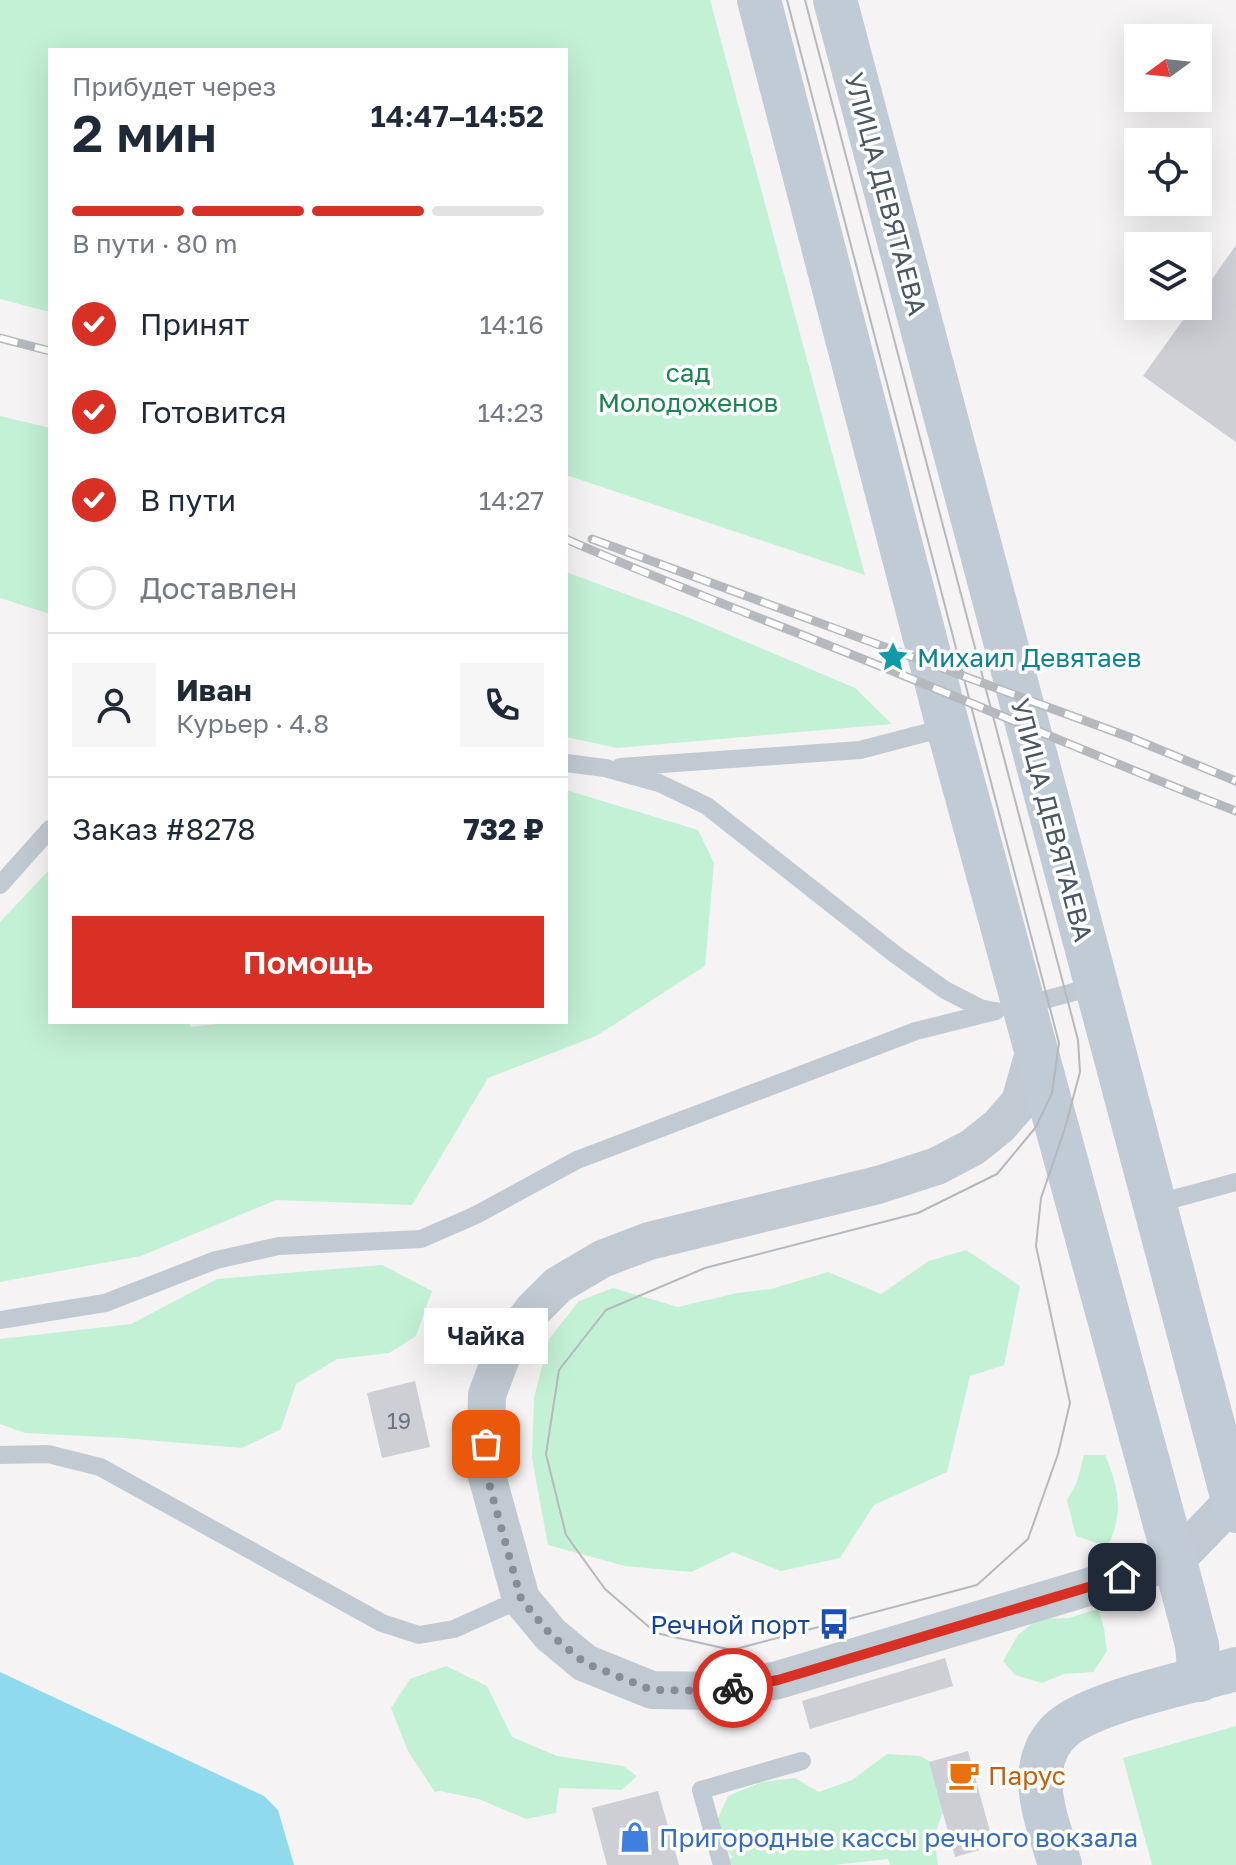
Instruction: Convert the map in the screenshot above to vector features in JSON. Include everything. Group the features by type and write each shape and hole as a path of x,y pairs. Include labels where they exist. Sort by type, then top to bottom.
{"street":[{"path":"759,0 948,727 1010,1008 1035,1049 1197,1645 1218,1674 1099,1708 1065,1727 1048,1745 1041,1770 1041,1797 1060,1865"},
{"name":"УЛИЦА ДЕВЯТАЕВА","path":"835,0 1235,1506"},
{"path":"1035,1049 1020,1102 999,1126 973,1147 937,1166 878,1185 649,1241 602,1259 558,1285 533,1310 505,1347 487,1395 485,1469 521,1599 551,1635 585,1663 652,1690 720,1691 778,1680 1175,1561 1235,1506"}],"lane":[{"path":"605,768 860,750 948,727"},
{"path":"568,763 605,768 659,783 707,806 921,973 968,1002 1010,1008"},
{"path":"0,885 48,831"},
{"path":"0,1320 105,1303 216,1260 279,1246 421,1239 476,1215 577,1160 916,1031 1096,986"},
{"path":"1155,1204 1236,1182"},
{"path":"0,1455 48,1454 100,1467 382,1623 419,1635 454,1629 521,1599"},
{"path":"722,1865 701,1790 802,1761"}],"green space":[{"name":"сад Молодоженов","path":"0,0 710,0 865,575 568,476 568,48 48,48 48,311 0,299"},
{"path":"0,416 48,428 48,613 0,598"},
{"path":"568,573 685,616 855,688 892,724 617,748 568,737"},
{"path":"568,791 698,830 714,863 705,966 596,1036 488,1078 412,1205 276,1200 141,1256 0,1282 0,922 48,871 48,1024 189,1024 191,1027 216,1024 568,1024"},
{"path":"966,1250 1020,1286 1004,1365 970,1376 947,1472 874,1505 840,1558 781,1571 733,1552 691,1572 625,1566 548,1545 532,1458 534,1398 549,1339 579,1301 613,1288 678,1307 737,1293 771,1289 828,1272 881,1294 929,1261"},
{"path":"382,1265 432,1291 416,1336 389,1353 337,1359 296,1384 281,1429 242,1448 25,1433 0,1424 0,1339 131,1324 217,1279"},
{"path":"1084,1455 1105,1455 1113,1477 1118,1510 1109,1543 1097,1543 1076,1536 1067,1500 1077,1482"},
{"path":"1098,1609 1107,1651 1093,1672 1064,1674 1042,1683 1015,1675 1003,1661 1018,1635 1038,1619 1069,1618"},
{"path":"446,1666 487,1686 512,1737 557,1756 623,1766 637,1776 622,1790 559,1788 556,1813 526,1819 479,1799 435,1792 408,1751 391,1708 410,1679"},
{"path":"1236,1726 1236,1865 1152,1865 1123,1758"},
{"path":"887,1754 920,1756 949,1772 945,1807 934,1836 938,1865 890,1865 888,1859 834,1865 722,1865 733,1857 712,1832 728,1796 762,1782 795,1778 819,1792 852,1780"}],"water":[{"path":"0,1672 264,1796 278,1810 294,1865 0,1865"}],"building":[{"path":"1236,245 1236,442 1143,376 1183,320 1212,320 1212,279"},
{"path":"415,1381 430,1447 382,1458 367,1393"},
{"path":"945,1658 953,1686 810,1729 802,1701"},
{"path":"968,1751 994,1846 955,1857 929,1762"},
{"name":"Пригородные кассы речного вокзала","path":"658,1791 679,1865 607,1865 592,1808"}],"tram line":[{"path":"787,0 1059,1043 1052,1093 1036,1127 997,1174 918,1213 705,1268 606,1310 559,1370 546,1454 566,1535 605,1589 656,1633 732,1650 977,1585 1028,1539 1058,1454 1070,1403 1036,1246 1041,1198 1080,1072 1078,1040 805,0"}],"railway":[{"path":"0,338 48,350"},
{"path":"592,539 1129,737 1236,781"},
{"path":"568,540 1236,811"}],"way so far":[{"path":"486,1444 485,1469 521,1599 551,1635 585,1663 652,1690 720,1691 733,1688"}],"place":[{"name":"Михаил Девятаев","path":"893,657"},
{"name":"Чайка","path":"486,1444"},
{"name":"Речной порт","path":"834,1624"},
{"name":"Парус","path":"964,1775"},
{"name":"Пригородные кассы речного вокзала","path":"635,1837"}],"route":[{"path":"733,1688 778,1680 1122,1577"}]}
